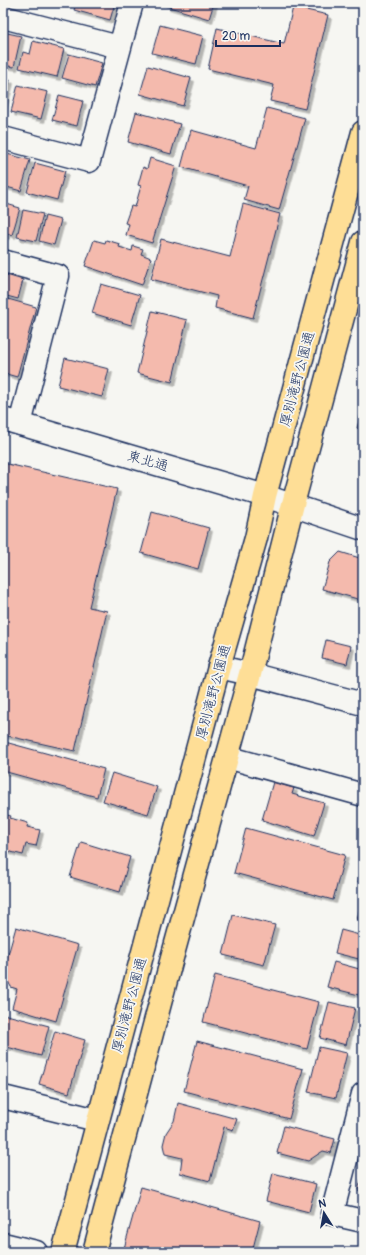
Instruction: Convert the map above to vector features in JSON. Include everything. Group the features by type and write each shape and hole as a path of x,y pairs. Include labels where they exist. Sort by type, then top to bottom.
{"main road":[{"name":"厚別滝野公園通","path":"62,1252 219,668 256,538 363,132"},
{"name":"厚別滝野公園通","path":"94,1252 172,958 250,674 293,504 363,242"}],"street":[{"path":"3,138 89,161 132,3"},
{"path":"3,17 119,47"},
{"path":"3,260 58,276 11,421"},
{"name":"東北通","path":"11,421 293,504 363,529"},
{"path":"219,668 250,674 363,704"},
{"path":"227,757 363,795"},
{"path":"363,1094 332,1214 363,1221"},
{"path":"3,1096 97,1120"},
{"path":"3,1244 34,1252"}],"building":[{"path":"76,3 115,3 110,20 74,10"},
{"path":"167,3 214,3 209,19 166,6"},
{"path":"293,7 328,15 305,109 270,101 274,85 208,69 217,28 284,44"},
{"path":"160,25 203,36 196,64 152,53"},
{"path":"3,32 21,36 14,67 3,65"},
{"path":"33,41 64,49 57,77 19,68 23,52 30,54"},
{"path":"69,54 102,63 95,87 62,78"},
{"path":"148,66 191,78 183,106 140,94"},
{"path":"3,79 10,80 3,107"},
{"path":"18,85 48,92 41,119 11,112"},
{"path":"59,95 83,101 77,126 52,120"},
{"path":"267,108 305,118 279,210 244,200 248,186 181,167 191,130 256,148"},
{"path":"136,112 180,124 171,154 128,142"},
{"path":"3,153 30,160 21,191 3,186"},
{"path":"150,158 176,166 152,243 126,235 129,224 125,223 131,206 135,207 141,186 138,185 143,167 147,169"},
{"path":"35,163 65,171 57,200 27,192"},
{"path":"3,203 20,208 12,235 7,233 6,236 3,235"},
{"path":"243,204 280,214 253,318 215,308 217,296 151,279 161,239 230,257"},
{"path":"23,210 43,214 36,241 17,237"},
{"path":"45,216 61,220 54,245 39,241"},
{"path":"94,240 105,243 106,240 120,244 119,247 132,251 133,246 143,249 141,254 151,258 142,285 85,266"},
{"path":"3,274 23,280 18,299 3,295"},
{"path":"101,284 140,295 131,325 92,313"},
{"path":"8,299 36,307 17,377 3,373 3,318"},
{"path":"152,311 187,320 172,382 137,373"},
{"path":"65,358 109,369 102,397 58,386"},
{"path":"363,406 363,430 357,428"},
{"path":"3,463 117,489 89,607 107,611 75,751 3,735"},
{"path":"152,512 209,528 198,569 141,553"},
{"path":"340,552 363,559 363,594 361,600 322,589 330,562"},
{"path":"326,640 351,646 347,664 322,658"},
{"path":"5,742 104,769 97,797 3,771 3,747"},
{"path":"112,773 157,787 148,814 103,801"},
{"path":"273,782 294,788 292,794 324,803 314,836 262,820"},
{"path":"3,814 11,816 10,818 28,823 27,827 40,830 36,846 26,844 23,855 3,850"},
{"path":"246,828 345,855 333,900 234,873"},
{"path":"81,842 130,857 120,892 70,877"},
{"path":"363,862 363,884 358,882"},
{"path":"363,897 363,921 357,919"},
{"path":"233,915 275,925 264,965 223,955"},
{"path":"16,927 78,945 56,1021 12,1008 17,989 11,987 3,972"},
{"path":"341,930 363,936 363,960 335,953"},
{"path":"334,962 363,970 363,996 327,987"},
{"path":"215,975 319,1002 307,1049 203,1022"},
{"path":"329,1002 355,1008 346,1045 320,1038"},
{"path":"3,1014 49,1026 41,1056 3,1046"},
{"path":"55,1031 85,1040 69,1093 39,1084"},
{"path":"197,1041 303,1069 289,1119 184,1091"},
{"path":"319,1047 347,1053 336,1098 308,1092"},
{"path":"178,1103 237,1119 233,1130 224,1127 210,1181 180,1173 182,1158 165,1154 163,1145 166,1133 174,1121"},
{"path":"284,1126 335,1139 331,1153 323,1151 308,1161 277,1153"},
{"path":"273,1173 316,1184 309,1212 266,1201"},
{"path":"363,1174 363,1192 358,1190"},
{"path":"141,1187 260,1221 252,1252 123,1252"}]}
